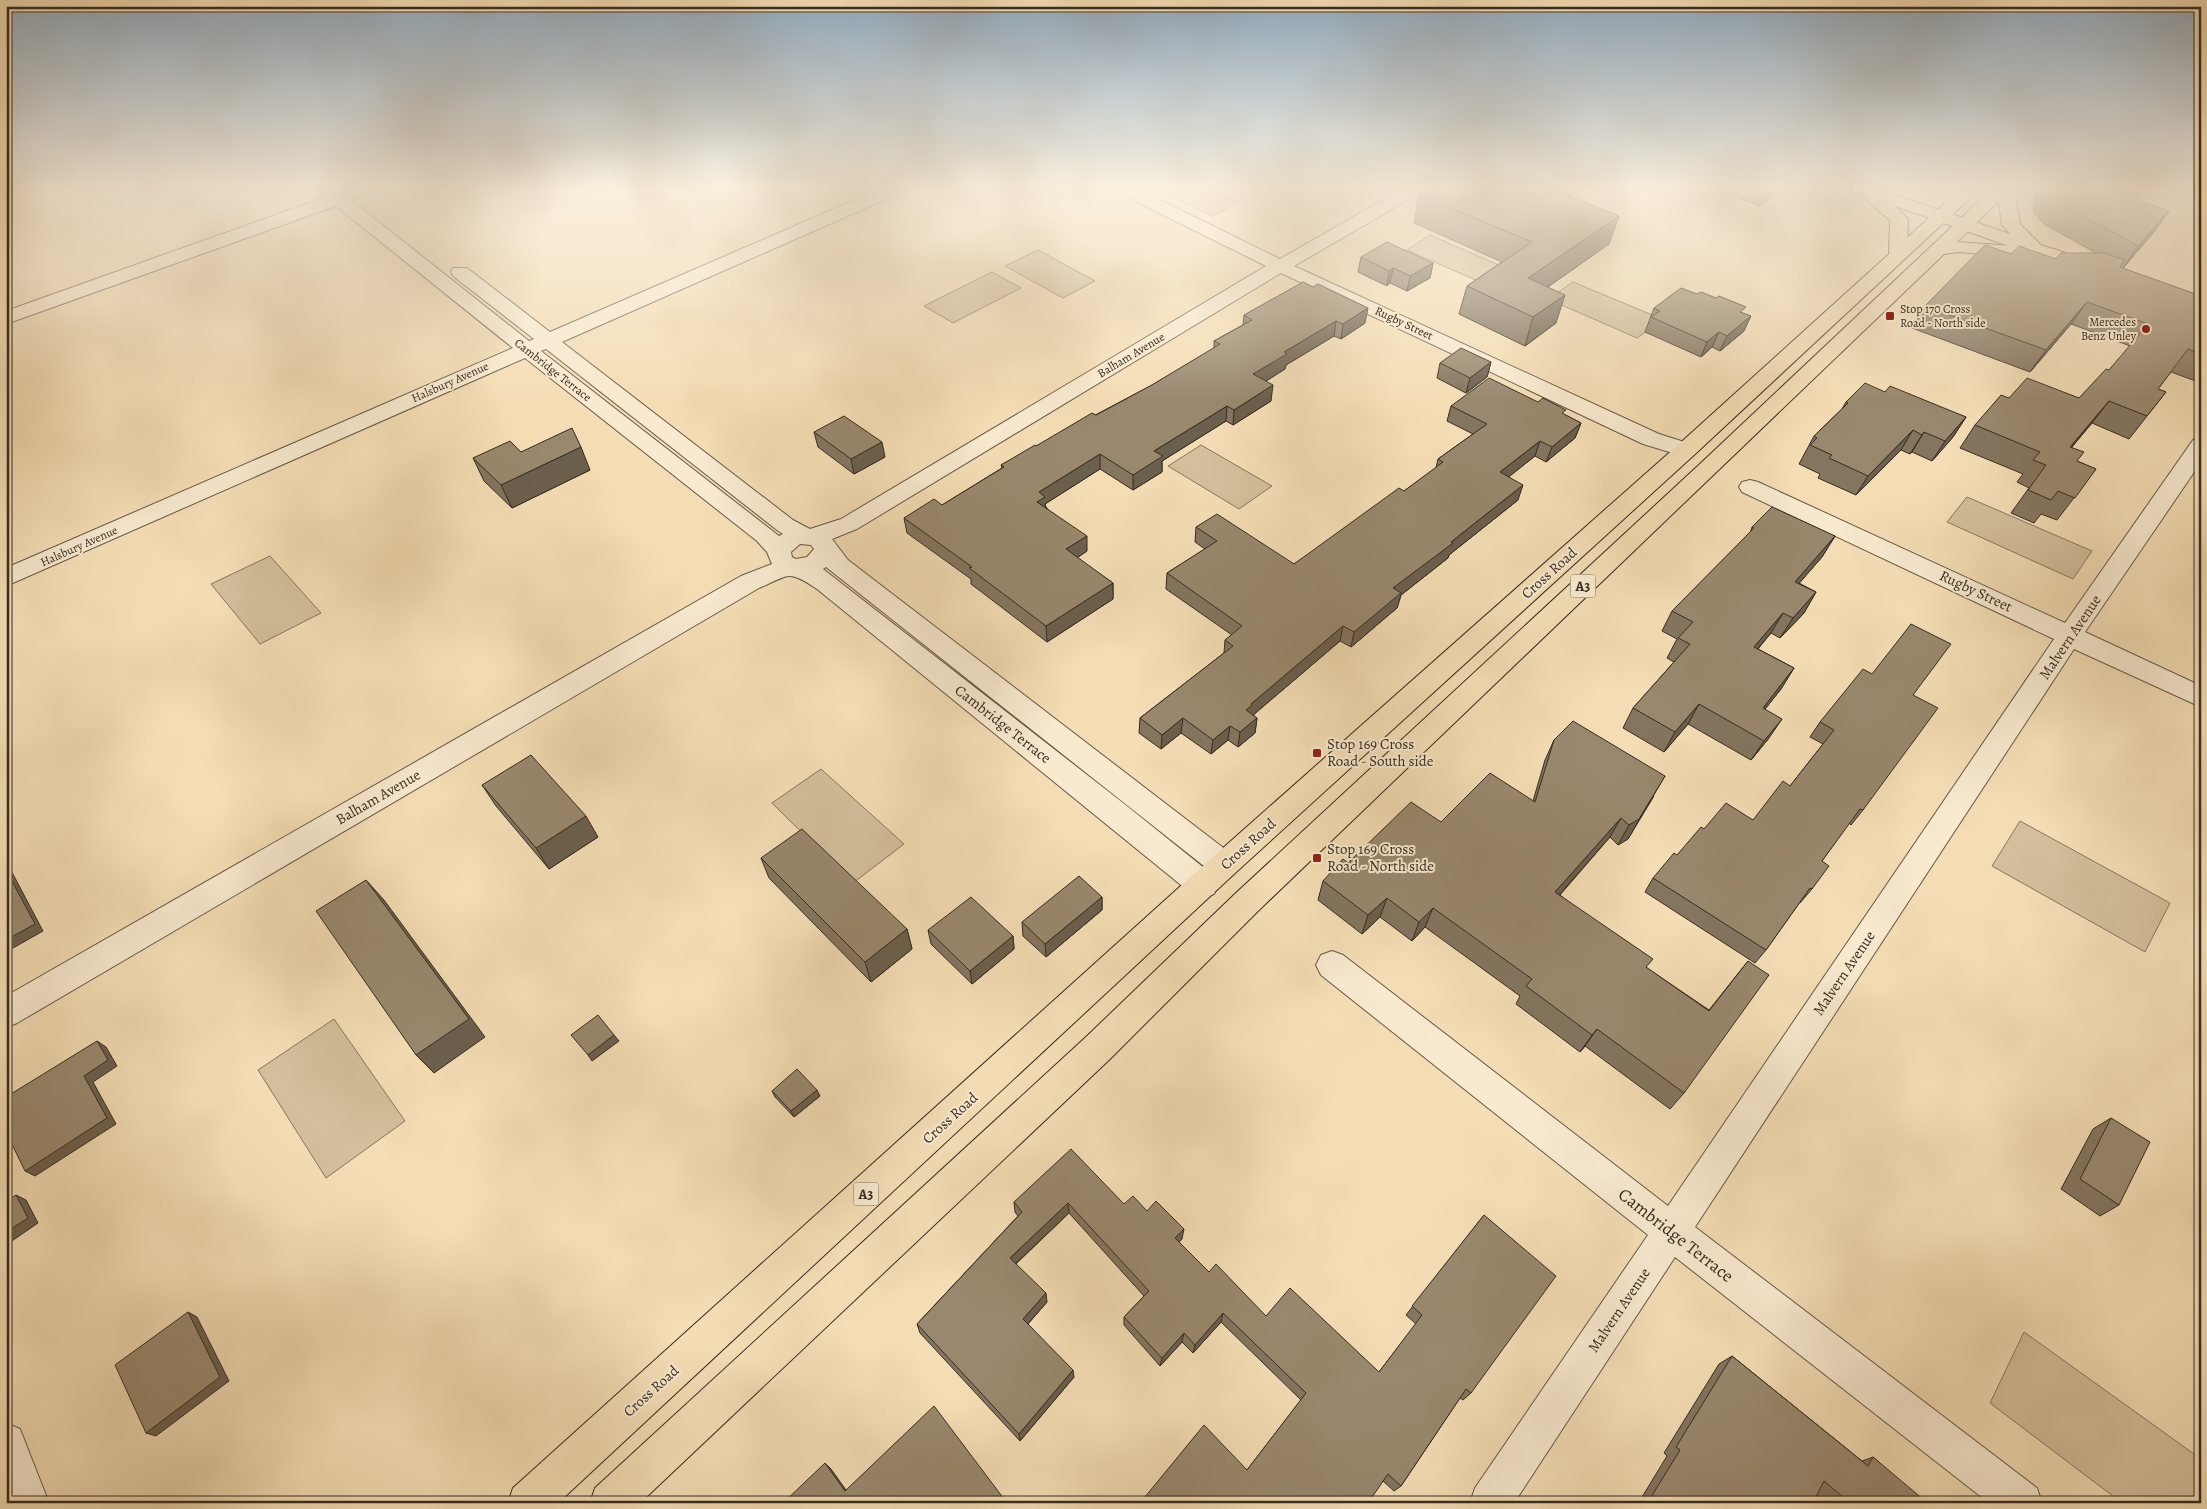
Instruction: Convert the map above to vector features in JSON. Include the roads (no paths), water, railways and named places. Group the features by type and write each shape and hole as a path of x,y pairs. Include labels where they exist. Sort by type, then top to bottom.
{"main road":[{"name":"Cross Road","path":"528,1503 1213,875 1686,450 1892,259"},
{"name":"A3","path":"610,1503 1098,1048 1247,902 1928,259"},
{"path":"2066,259 2082,265"},
{"path":"1213,875 1247,902"}],"street":[{"path":"6,318 164,259"},
{"name":"Cambridge Terrace","path":"421,259 440,280 467,302 650,445 698,470 785,525 818,542 865,600"},
{"name":"Cambridge Terrace","path":"438,259 460,272 488,293 670,435 698,470 765,535 787,560 826,582 865,600 1213,875"},
{"name":"Halsbury Avenue","path":"6,578 731,259"},
{"name":"Rugby Street","path":"1267,259 1651,439 1686,450"},
{"name":"Balham Avenue","path":"6,1013 787,560 785,542 818,542 1291,259"},
{"path":"440,280 460,272"},
{"path":"467,302 488,293"},
{"path":"608,412 628,403"},
{"path":"650,445 670,435"},
{"name":"Malvern Avenue","path":"1490,1503 2070,635 2201,445"},
{"name":"Rugby Street","path":"1750,487 2201,697"},
{"name":"Cambridge Terrace","path":"1332,965 1671,1232 2022,1503"},
{"path":"6,1443 29,1503"}],"place":[{"name":"Stop 170 Cross Road - North side","path":"1890,316"},
{"name":"Mercedes Benz Unley","path":"2146,329"},
{"name":"Stop 169 Cross Road - South side","path":"1317,753"},
{"name":"Stop 169 Cross Road - North side","path":"1317,858"}]}
